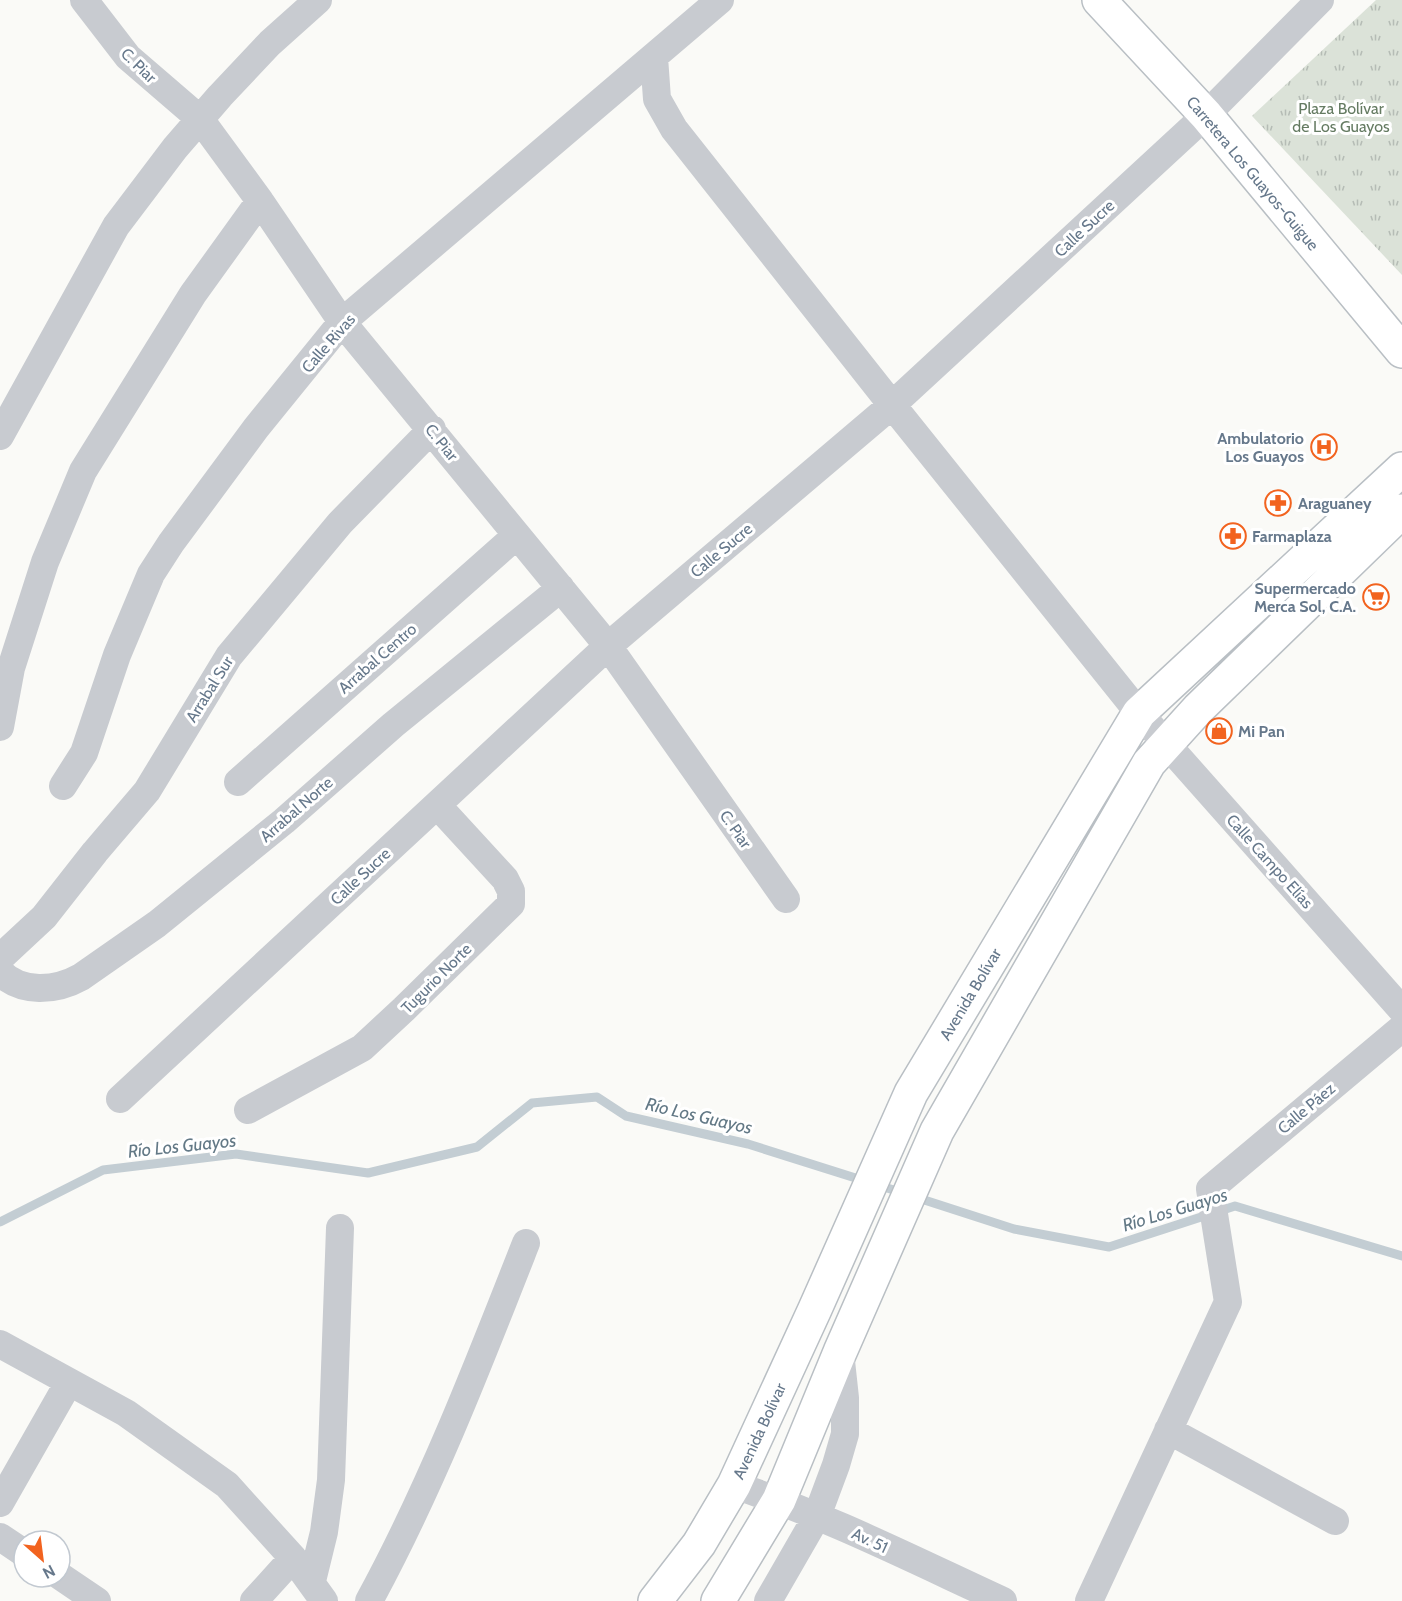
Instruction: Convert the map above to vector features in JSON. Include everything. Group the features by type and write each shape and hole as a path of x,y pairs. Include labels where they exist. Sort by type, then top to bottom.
{"main road":[{"name":"Carretera Los Guayos-Guigue","path":"1099,0 1206,115 1402,351"},
{"name":"Avenida Bolívar","path":"655,1601 699,1544 734,1485 911,1093 1139,713 1402,469"},
{"path":"718,1601 779,1500 840,1352 937,1131 1149,763 1198,709 1402,511"}],"street":[{"name":"C. Piar","path":"84,0 128,57 200,119 260,201 342,322 608,646 786,899"},
{"path":"0,436 116,226 200,119 270,43 318,0"},
{"name":"Calle Rivas","path":"63,786 84,753 117,655 151,574 171,543 249,438 342,322 720,0"},
{"name":"Calle Sucre","path":"120,1099 608,646 892,405 1206,115 1320,0"},
{"name":"Calle Campo Elías","path":"654,57 657,99 674,129 1139,713 1402,1010"},
{"path":"0,727 11,668 42,573 83,471 193,294 260,201"},
{"name":"Arrabal Sur","path":"4,971 95,852 147,791 229,656 340,523 432,429"},
{"name":"Arrabal Centro","path":"238,782 517,535"},
{"name":"Arrabal Norte","path":"4,971 19,986 54,988 69,984 158,924 284,821 393,725 561,588"},
{"name":"Tugurio Norte","path":"248,1110 362,1048 511,904 511,891 505,879 437,805"},
{"name":"Calle Páez","path":"1168,1430 1228,1302 1210,1188 1402,1028"},
{"path":"318,1591 331,1480 340,1228"},
{"path":"369,1601 447,1438 526,1243"},
{"path":"0,1344 126,1413 226,1485 293,1558 318,1591"},
{"path":"768,1601 817,1516 836,1465 844,1434 845,1398 840,1352"},
{"path":"0,1503 69,1382"},
{"path":"1089,1601 1168,1430 1335,1521"},
{"name":"Av. 51","path":"734,1485 817,1516 1003,1601"},
{"path":"254,1601 293,1558"},
{"path":"72,1584 96,1601"}],"green space":[{"name":"Plaza Bolívar de Los Guayos","path":"1376,0 1402,0 1402,275 1252,116"}],"waterway":[{"name":"Río Los Guayos","path":"0,1222 103,1170 236,1154 368,1173 477,1147 532,1103 597,1097 626,1116 748,1144 865,1181"},
{"name":"Río Los Guayos","path":"878,1185 1014,1229 1109,1247 1235,1206 1402,1256"}],"place":[{"name":"Ambulatorio Los Guayos","path":"1324,447"},
{"name":"Araguaney","path":"1278,503"},
{"name":"Farmaplaza","path":"1233,536"},
{"name":"Supermercado Merca Sol, C.A.","path":"1376,597"},
{"name":"Mi Pan","path":"1219,731"}]}
